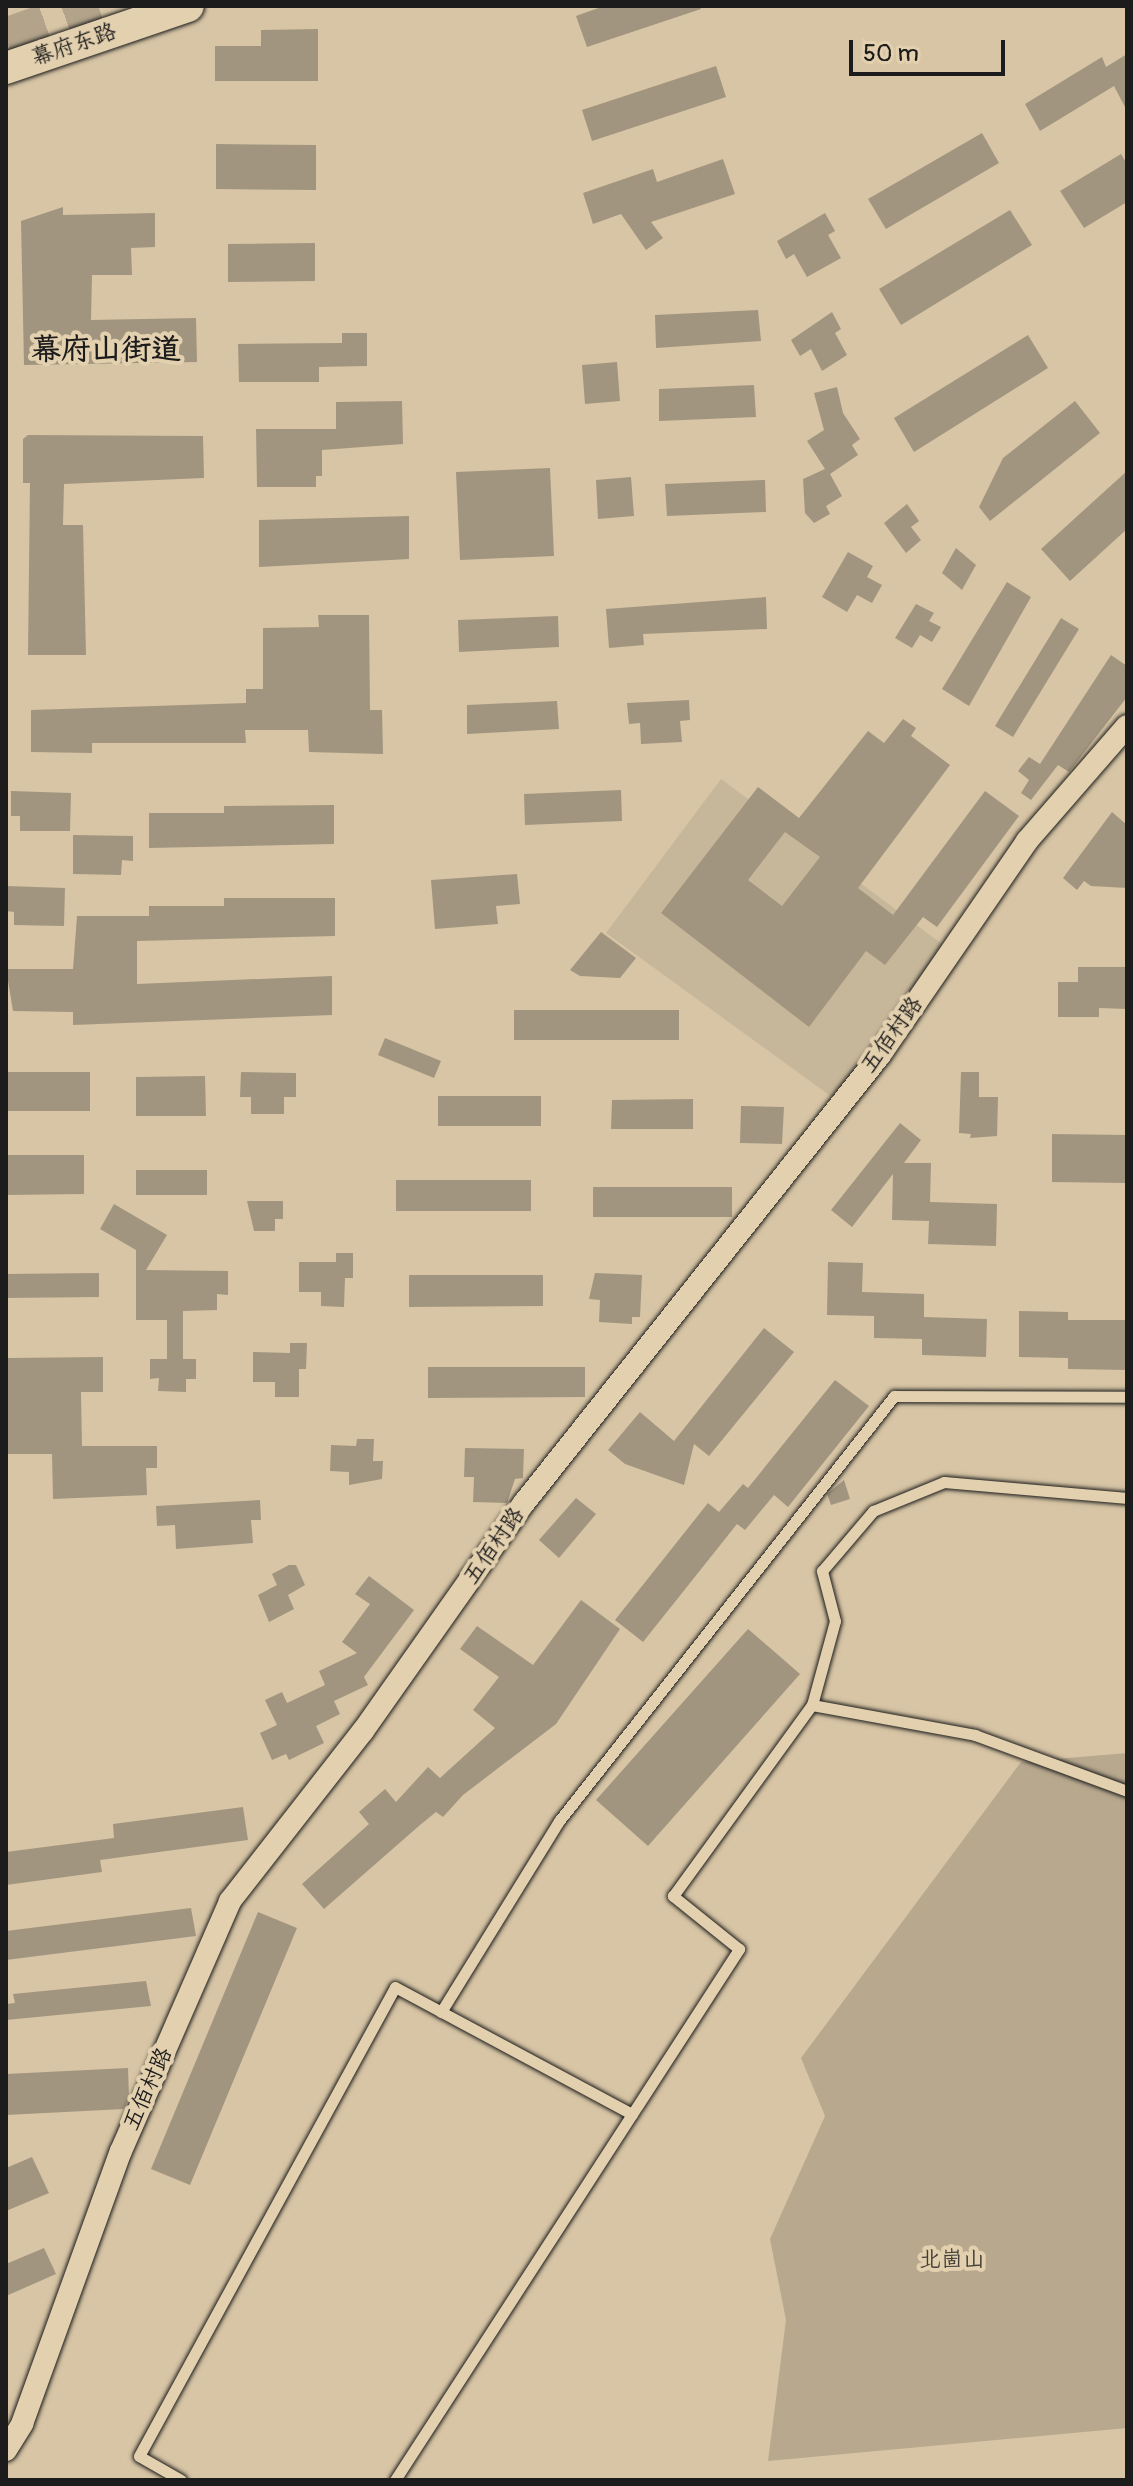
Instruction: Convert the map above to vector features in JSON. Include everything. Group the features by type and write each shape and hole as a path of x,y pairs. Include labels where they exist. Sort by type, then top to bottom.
{"main road":[{"name":"幕府东路","path":"6,68 135,14 188,6"}],"street":[{"name":"五佰村路","path":"6,2450 22,2424 121,2151 230,1901 363,1731 524,1503 880,1055 1027,841 1127,726"}],"lane":[{"path":"441,2012 559,1821 894,1396 1127,1397"},
{"path":"395,2480 739,1949 673,1896 812,1705 835,1621 822,1571 873,1511 944,1482 1127,1498"},
{"path":"812,1705 975,1735 1127,1791"},
{"path":"181,2480 139,2456 395,1987 632,2114"}],"shaded area":[{"path":"721,779 950,950 836,1100 606,933"}],"green space":[{"name":"北崮山","path":"1127,1753 1127,2428 768,2461 786,2320 770,2239 825,2116 801,2058 1021,1762"}],"building":[{"path":"604,6 700,6 701,9 587,47 576,16"},
{"path":"318,29 318,81 215,81 215,46 261,46 261,30"},
{"path":"1127,54 1127,111 1114,86 1040,131 1025,104 1102,57 1106,67"},
{"path":"716,66 726,97 592,141 582,110"},
{"path":"982,133 999,163 886,229 868,199"},
{"path":"216,144 316,145 316,190 216,189"},
{"path":"1121,154 1127,164 1127,202 1084,228 1060,191"},
{"path":"723,159 735,194 651,222 663,238 646,250 621,214 593,224 583,193 653,169 657,182"},
{"path":"63,207 63,215 155,213 155,247 131,248 132,275 92,275 91,320 196,318 197,362 24,365 21,221"},
{"path":"1010,210 1032,245 901,325 879,289"},
{"path":"825,213 835,231 828,235 841,258 807,277 794,254 786,259 777,241"},
{"path":"315,243 315,281 228,282 228,244"},
{"path":"758,310 761,341 656,348 655,315"},
{"path":"832,312 841,329 835,333 847,355 822,371 811,349 800,356 791,340"},
{"path":"342,333 367,333 367,366 319,367 319,382 239,382 238,344 342,343"},
{"path":"1028,335 1048,368 914,452 894,418"},
{"path":"617,362 620,401 585,404 582,365"},
{"path":"754,385 756,417 659,421 659,389"},
{"path":"837,387 843,413 860,439 852,445 858,455 830,474 842,496 826,506 830,514 814,523 805,513 803,479 825,469 807,441 824,430 814,393"},
{"path":"402,401 403,444 322,450 322,476 316,476 316,487 257,487 256,429 336,429 336,402"},
{"path":"1075,401 1100,433 990,521 979,507 1003,458"},
{"path":"28,435 203,436 204,478 64,484 63,525 83,525 86,655 28,655 30,483 23,483 23,439"},
{"path":"550,468 554,556 460,560 456,472"},
{"path":"1127,471 1127,529 1070,581 1041,549"},
{"path":"631,477 634,516 598,519 596,480"},
{"path":"765,480 766,512 667,516 665,484"},
{"path":"907,504 919,521 911,527 921,540 906,553 884,523"},
{"path":"409,516 409,559 259,567 259,520"},
{"path":"956,548 976,565 962,590 942,573"},
{"path":"848,552 873,566 867,577 882,585 872,603 857,595 847,612 822,597"},
{"path":"1007,582 1031,597 969,706 942,689"},
{"path":"766,597 767,629 643,634 644,645 609,648 606,609"},
{"path":"916,604 934,613 929,621 941,627 932,642 920,635 912,648 895,638"},
{"path":"318,615 369,615 370,710 382,710 383,754 309,752 308,730 245,730 246,743 92,743 92,753 31,752 31,710 246,703 246,689 263,689 263,628 319,627"},
{"path":"558,616 559,647 459,652 458,620"},
{"path":"1061,618 1079,629 1013,737 995,726"},
{"path":"1111,655 1127,666 1127,697 1069,772 1058,765 1031,800 1021,793 1029,780 1018,771 1029,757 1040,764"},
{"path":"689,700 690,720 680,721 682,742 641,744 640,723 629,724 627,703"},
{"path":"557,701 559,729 467,734 467,705"},
{"path":"903,719 916,728 911,736 950,765 858,888 893,915 985,791 1019,816 937,927 923,917 885,965 866,951 809,1027 661,913 758,787 799,818 868,731 884,743","holes":["785,832 820,857 782,906 748,880"]},
{"path":"621,790 622,821 525,825 524,794"},
{"path":"11,791 71,793 70,831 20,831 20,816 11,816"},
{"path":"334,805 334,844 149,848 149,813 224,813 224,806"},
{"path":"1112,812 1127,825 1127,888 1091,886 1084,881 1077,890 1063,878"},
{"path":"73,835 133,836 133,861 122,860 121,875 73,874"},
{"path":"517,874 520,904 496,906 498,924 435,929 431,880"},
{"path":"6,886 65,888 64,926 14,925 14,912 6,911"},
{"path":"224,898 335,898 335,936 137,941 137,984 332,976 332,1015 73,1025 73,1012 13,1011 6,969 73,969 77,916 149,916 149,906 224,906"},
{"path":"601,932 636,958 620,978 580,976 570,970"},
{"path":"1078,967 1127,967 1127,1009 1099,1008 1099,1017 1058,1017 1058,982 1078,982"},
{"path":"514,1010 679,1010 679,1040 514,1040"},
{"path":"385,1038 441,1061 434,1078 378,1055"},
{"path":"6,1072 90,1072 90,1111 6,1111"},
{"path":"241,1072 296,1073 296,1097 284,1097 284,1114 251,1114 251,1097 240,1097"},
{"path":"961,1072 979,1072 979,1097 998,1097 997,1136 970,1138 971,1134 959,1133"},
{"path":"205,1076 206,1116 136,1116 136,1077"},
{"path":"438,1096 541,1096 541,1126 438,1126"},
{"path":"693,1099 693,1129 611,1129 612,1100"},
{"path":"741,1106 784,1107 782,1144 740,1143"},
{"path":"900,1123 921,1140 904,1163 931,1163 930,1202 997,1204 996,1246 928,1244 929,1221 892,1220 893,1174 852,1227 831,1210"},
{"path":"1052,1134 1127,1135 1127,1183 1052,1182"},
{"path":"6,1155 84,1155 84,1194 6,1195"},
{"path":"136,1170 207,1170 207,1195 136,1195"},
{"path":"396,1180 531,1180 531,1211 396,1211"},
{"path":"593,1187 732,1187 732,1217 593,1217"},
{"path":"247,1201 283,1201 283,1219 275,1219 275,1231 254,1231"},
{"path":"114,1204 167,1235 146,1270 228,1271 228,1295 217,1294 217,1310 183,1311 183,1359 196,1359 196,1379 186,1379 186,1392 158,1391 159,1378 150,1379 150,1359 167,1359 167,1320 136,1320 136,1250 100,1229"},
{"path":"336,1253 353,1253 353,1278 345,1278 344,1307 321,1306 321,1292 299,1292 299,1262 336,1262"},
{"path":"828,1262 863,1263 862,1292 924,1294 924,1317 987,1319 986,1357 922,1355 922,1339 874,1338 874,1316 827,1315"},
{"path":"99,1273 99,1297 6,1298 6,1274"},
{"path":"595,1273 642,1275 640,1317 632,1317 632,1324 599,1322 600,1300 589,1299"},
{"path":"409,1275 543,1275 543,1306 409,1307"},
{"path":"1019,1311 1068,1312 1068,1320 1127,1320 1127,1370 1068,1369 1068,1358 1019,1357"},
{"path":"764,1328 794,1352 709,1456 694,1444 684,1485 625,1464 608,1450 640,1412 674,1441"},
{"path":"290,1343 307,1343 306,1369 299,1369 299,1397 275,1397 275,1382 253,1382 253,1352 290,1353"},
{"path":"103,1357 103,1392 81,1392 82,1446 157,1446 157,1468 146,1468 147,1495 53,1499 52,1454 6,1454 6,1358"},
{"path":"428,1367 585,1367 585,1397 428,1398"},
{"path":"835,1380 869,1406 788,1507 774,1495 745,1530 737,1524 643,1642 615,1620 708,1503 719,1512 743,1484 748,1488"},
{"path":"357,1439 374,1439 373,1461 383,1461 382,1479 349,1485 349,1472 330,1471 331,1445 356,1446"},
{"path":"465,1448 524,1449 523,1478 515,1479 507,1503 473,1502 474,1477 464,1477"},
{"path":"844,1480 850,1499 831,1505 827,1494"},
{"path":"576,1498 596,1514 559,1558 539,1540"},
{"path":"260,1500 261,1520 251,1520 253,1543 176,1549 175,1525 157,1526 156,1506"},
{"path":"289,1565 296,1565 305,1585 288,1595 294,1609 269,1622 258,1595 277,1585 272,1574"},
{"path":"369,1576 414,1610 364,1677 368,1685 334,1701 340,1714 316,1726 324,1743 289,1760 286,1754 272,1760 260,1733 277,1725 265,1700 282,1692 287,1703 325,1685 319,1671 357,1653 342,1642 370,1604 355,1594"},
{"path":"581,1600 620,1629 556,1724 463,1795 443,1817 436,1812 324,1909 302,1884 369,1824 359,1812 385,1789 396,1802 428,1767 440,1778 495,1728 473,1710 499,1677 460,1649 477,1626 533,1665"},
{"path":"748,1629 800,1674 648,1846 596,1800"},
{"path":"243,1807 248,1840 100,1860 102,1872 6,1885 6,1852 114,1838 113,1824"},
{"path":"191,1908 196,1936 6,1960 6,1931"},
{"path":"258,1912 297,1928 190,2185 151,2169"},
{"path":"146,1981 151,2006 6,2020 6,2004 15,2003 13,1994"},
{"path":"128,2068 129,2097 124,2109 6,2115 6,2074"},
{"path":"32,2157 49,2193 6,2211 6,2168"},
{"path":"44,2248 56,2274 6,2296 6,2264"}],"tunnel":[{"path":"6,39 98,6"}],"district":[{"name":"幕府山街道","path":"106,350"}]}
